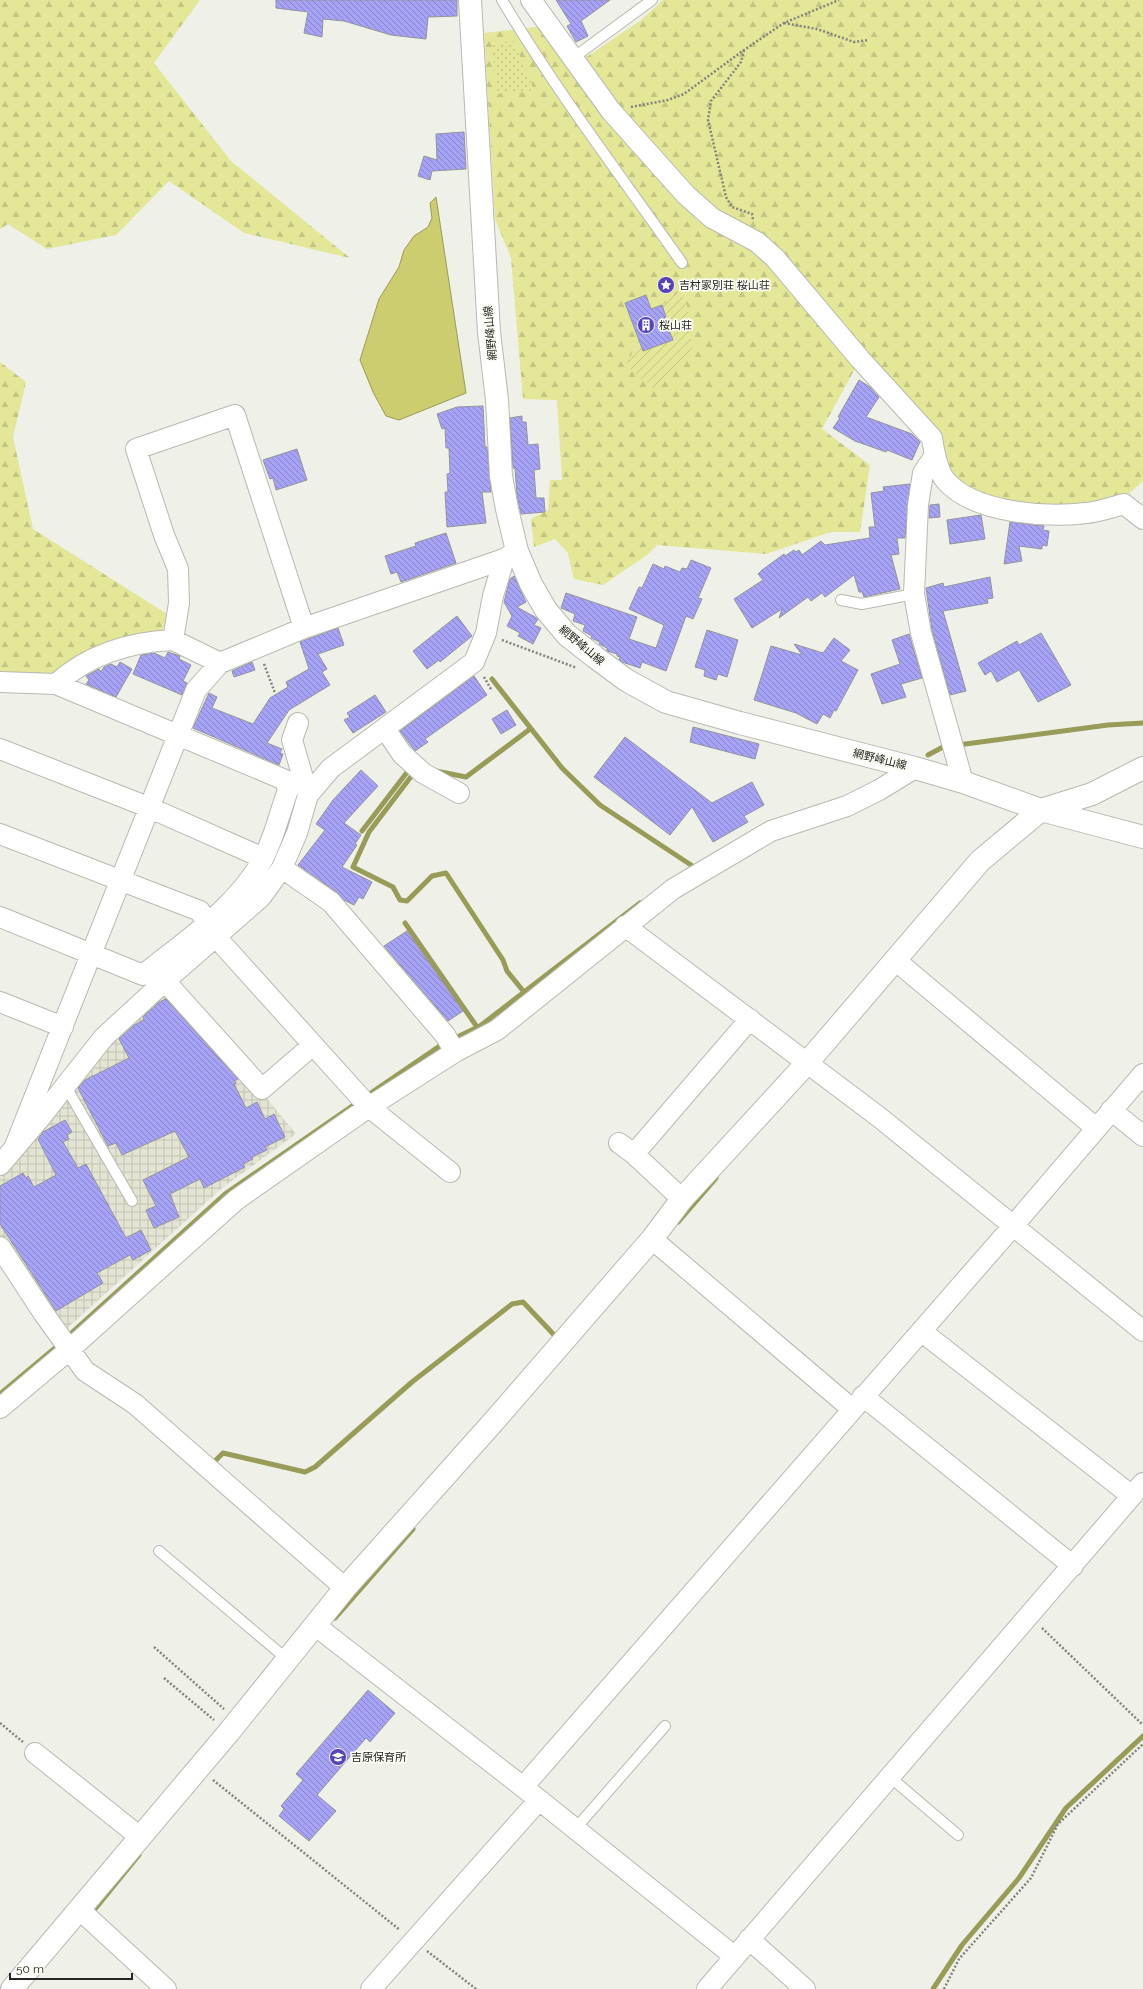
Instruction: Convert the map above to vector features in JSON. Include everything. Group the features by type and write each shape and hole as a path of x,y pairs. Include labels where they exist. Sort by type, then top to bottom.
{"street":[{"name":"網野峰山線","path":"470,0 488,324 497,400 501,476 507,509 511,555 531,584 546,610 567,635 626,680 666,702 740,723 915,768 963,782 1041,810 1143,837"},
{"path":"531,0 611,111 686,195 712,218 757,242 774,258 860,359 932,438 935,454 945,480 960,494 996,508 1048,515 1086,513 1124,504 1143,519"},
{"path":"173,640 179,603 178,569 164,535 136,449 235,415 304,628"},
{"path":"935,454 923,474 918,505 914,594 921,633 963,782"},
{"path":"16,1146 148,807 196,690 220,663 304,628 511,555"},
{"path":"0,917 91,955 143,974 261,897 282,868 297,833 308,795 331,768 474,662 486,634 493,596 511,555"},
{"path":"56,684 69,672 93,658 124,646 146,642 173,640 220,663"},
{"path":"0,682 56,684 285,780 288,790 263,858 241,892 211,930 165,981 104,1038 66,1087 0,1165"},
{"path":"298,723 292,740 308,795"},
{"path":"385,729 402,754 423,773 459,793"},
{"path":"0,749 148,807 263,858"},
{"path":"0,1408 69,1350 236,1200 369,1107 455,1052 497,1030 673,889 771,831 848,806 915,768"},
{"path":"12,1989 80,1910 288,1660 345,1588 500,1414 652,1239 682,1200 807,1063 980,861 1041,810 1092,794 1143,768"},
{"path":"1,837 200,911 211,930 369,1107 450,1172"},
{"path":"282,868 331,902 445,1035 455,1052"},
{"path":"625,926 879,1117 1143,1331"},
{"path":"895,960 1096,1128"},
{"path":"165,981 262,1089 313,1045"},
{"path":"0,1002 63,1026"},
{"path":"682,1200 626,1148 750,1019"},
{"path":"523,1787 1013,1226 1143,1074"},
{"path":"1111,1110 1143,1136"},
{"path":"652,1239 858,1402 1073,1566"},
{"path":"0,1247 69,1350 85,1371 135,1404 345,1588"},
{"path":"707,1989 1137,1490 921,1331"},
{"path":"316,1626 576,1828 734,1956"},
{"path":"35,1753 140,1837"},
{"path":"371,1989 539,1800"},
{"path":"80,1910 166,1989"},
{"path":"749,1939 806,1989"}],"lane":[{"path":"502,0 542,65 682,262"},
{"path":"572,58 652,0"},
{"path":"841,600 862,604 914,594"},
{"path":"66,1087 132,1201"},
{"path":"159,1550 288,1660"},
{"path":"576,1828 665,1726"},
{"path":"890,1777 958,1835"}],"path":[{"path":"611,111 668,100 684,94 698,86 744,50 784,23 840,0"},
{"path":"784,23 817,29 854,42 869,40"},
{"path":"744,50 740,62 711,101 708,120 726,197 732,207 752,214 757,242"},
{"path":"486,634 580,669"},
{"path":"258,647 275,693"},
{"path":"1029,1615 1143,1725"},
{"path":"154,1647 233,1726"},
{"path":"164,1678 233,1726"},
{"path":"0,1723 35,1753"},
{"path":"944,1989 960,1959 1031,1878 1058,1824 1143,1744"},
{"path":"197,1768 476,1989"}],"shaded area":[{"path":"436,197 466,393 399,420 386,416 373,392 360,360 379,299 399,267 404,250 414,236 428,227 432,218 430,203"},
{"path":"160,991 265,1096 296,1134 222,1188 63,1332 0,1237 0,1176 59,1104 108,1040"}],"green space":[{"path":"0,0 200,0 154,63 231,161 350,258 244,233 169,181 116,235 47,249 8,224 0,229"},
{"path":"663,0 1143,0 1143,481 1125,497 1086,508 998,503 952,477 936,433 717,212 680,177 629,120 582,60 641,20"},
{"path":"543,26 608,120 698,221 752,249 831,332 857,365 822,429 870,465 860,532 831,532 766,554 657,545 647,555 603,585 574,579 568,553 555,539 534,547 531,519 548,510 550,480 562,480 557,400 523,399 511,258 495,219 484,33"},
{"path":"513,40 534,90 497,94 492,45"},
{"path":"679,291 687,305 693,354 654,390 626,365 639,339 671,327 663,305"},
{"path":"0,362 26,382 13,437 33,529 167,614 161,635 90,652 52,673 0,675"}],"building":[{"path":"276,0 457,0 457,16 428,17 426,39 391,35 344,21 323,19 322,37 304,33 308,12 276,8"},
{"path":"556,0 610,0 581,21 588,36 576,42 567,26 571,24"},
{"path":"464,132 466,169 432,171 430,180 418,176 424,156 437,160 436,134"},
{"name":"桜山荘","path":"646,295 651,309 662,305 666,317 664,318 673,340 643,351 625,303"},
{"path":"859,380 870,387 879,397 866,417 912,434 920,442 912,460 887,450 886,452 855,441 833,428 840,418 838,417"},
{"path":"483,406 485,447 487,447 491,492 482,492 486,523 447,527 445,492 448,492 447,474 450,473 449,448 446,448 445,428 442,429 437,414 457,407"},
{"path":"522,416 522,422 526,422 528,445 538,444 540,469 534,470 536,498 544,498 545,512 521,514 517,495 515,468 513,468 510,418"},
{"path":"297,449 307,480 276,490 273,478 270,479 263,460"},
{"path":"910,484 905,538 897,538 899,554 891,555 900,589 864,597 862,592 859,592 854,575 825,597 822,593 811,601 808,597 779,618 782,609 752,628 734,599 763,580 758,574 762,570 784,554 785,556 794,550 796,552 799,550 802,555 821,541 825,545 870,538 869,527 875,527 871,493 884,491 883,487"},
{"path":"939,504 940,517 929,518 930,505"},
{"path":"981,515 985,539 950,544 947,520"},
{"path":"1010,522 1044,526 1043,530 1049,531 1047,546 1042,545 1042,549 1019,546 1022,561 1004,564"},
{"path":"446,533 456,563 401,582 397,572 391,574 385,556 416,546 415,543"},
{"path":"691,560 711,568 698,598 702,599 693,619 686,616 666,671 642,662 640,668 622,662 619,660 620,657 617,656 617,654 607,651 607,648 599,644 600,642 591,638 592,636 583,631 585,625 573,621 575,614 561,608 566,593 637,617 629,639 656,648 664,625 629,609 639,587 642,588 653,564 664,569 665,566 680,572 682,568 687,569"},
{"path":"514,576 526,602 517,607 538,619 534,625 541,628 533,644 518,636 520,633 507,626 512,616 504,602 510,579"},
{"path":"990,577 993,598 987,599 988,603 943,611 966,691 950,695 932,630 926,588 943,583 944,587"},
{"path":"457,616 472,636 440,662 439,660 427,669 413,651"},
{"path":"338,628 344,645 318,654 327,669 322,672 330,685 289,710 267,743 282,749 280,753 283,754 279,765 193,728 209,693 217,697 212,708 253,724 270,698 288,687 286,682 309,669 300,642"},
{"path":"707,630 738,640 727,677 718,674 716,680 704,676 705,670 695,667"},
{"path":"1041,633 1071,685 1038,702 1019,670 997,682 991,671 985,675 978,663 1017,641 1019,645"},
{"path":"909,634 922,678 901,684 906,697 882,704 871,674 900,664 892,640"},
{"path":"834,638 850,650 841,661 858,670 836,711 834,710 830,718 823,714 817,724 796,713 754,700 771,646 802,655 794,644 823,653"},
{"path":"168,652 180,656 179,659 191,665 183,681 187,683 182,695 133,674 141,655 154,653 165,658"},
{"path":"120,662 132,669 116,697 86,684 89,680 86,676 99,669 101,672 104,667 111,664 117,667"},
{"path":"252,662 255,670 234,677 232,671"},
{"path":"474,676 487,695 425,739 428,742 415,751 400,731"},
{"path":"375,695 386,712 353,733 344,720 350,717 347,713"},
{"path":"507,710 516,725 501,734 492,719"},
{"path":"693,727 759,744 755,759 690,742"},
{"path":"625,737 712,803 752,782 764,805 744,816 748,822 713,842 692,807 670,835 594,777"},
{"path":"361,770 378,786 344,823 361,835 355,844 357,845 342,867 372,882 363,899 359,897 354,905 344,900 338,893 298,865 325,830 316,824 333,800"},
{"path":"407,931 463,1011 448,1021 384,946"},
{"path":"166,999 238,1079 234,1081 236,1083 234,1084 246,1108 257,1102 265,1119 274,1114 285,1137 265,1147 267,1150 252,1157 253,1159 243,1164 245,1167 204,1188 200,1179 170,1194 179,1217 154,1228 146,1210 156,1206 143,1180 189,1157 175,1131 122,1155 116,1143 108,1146 78,1088 85,1080 129,1058 119,1039 134,1025 144,1020 143,1017 159,1002"},
{"path":"65,1120 72,1132 67,1135 69,1139 63,1142 78,1168 86,1164 126,1238 141,1230 151,1250 133,1260 130,1255 97,1273 103,1283 56,1311 0,1224 0,1186 23,1173 26,1178 28,1176 34,1187 56,1175 38,1139 43,1132"},
{"path":"368,1690 395,1713 370,1742 366,1738 317,1795 336,1811 309,1841 279,1816 284,1809 281,1806 303,1780 296,1774"}],"waterway":[{"path":"492,679 562,768 600,805 694,867"},
{"path":"958,745 1108,725 1143,723"},
{"path":"436,771 466,777 530,729"},
{"path":"928,755 943,747 950,746"},
{"path":"362,831 408,771"},
{"path":"413,774 369,832 353,867 393,887 400,900 407,901 432,876 446,873 503,960 507,971 524,992"},
{"path":"451,1040 480,1026 640,903"},
{"path":"405,923 477,1027"},
{"path":"365,1097 444,1043"},
{"path":"66,1338 225,1194 358,1102"},
{"path":"678,1222 716,1178"},
{"path":"214,1462 223,1453 305,1472 315,1467 412,1382 512,1304 523,1302 558,1339"},
{"path":"0,1394 61,1343"},
{"path":"335,1618 413,1529"},
{"path":"933,1989 962,1945 1019,1878 1066,1808 1143,1736"},
{"path":"95,1909 139,1855"}],"place":[{"name":"吉村家別荘 桜山荘","path":"666,285"},
{"name":"桜山荘","path":"646,325"},
{"name":"吉原保育所","path":"338,1757"}]}
